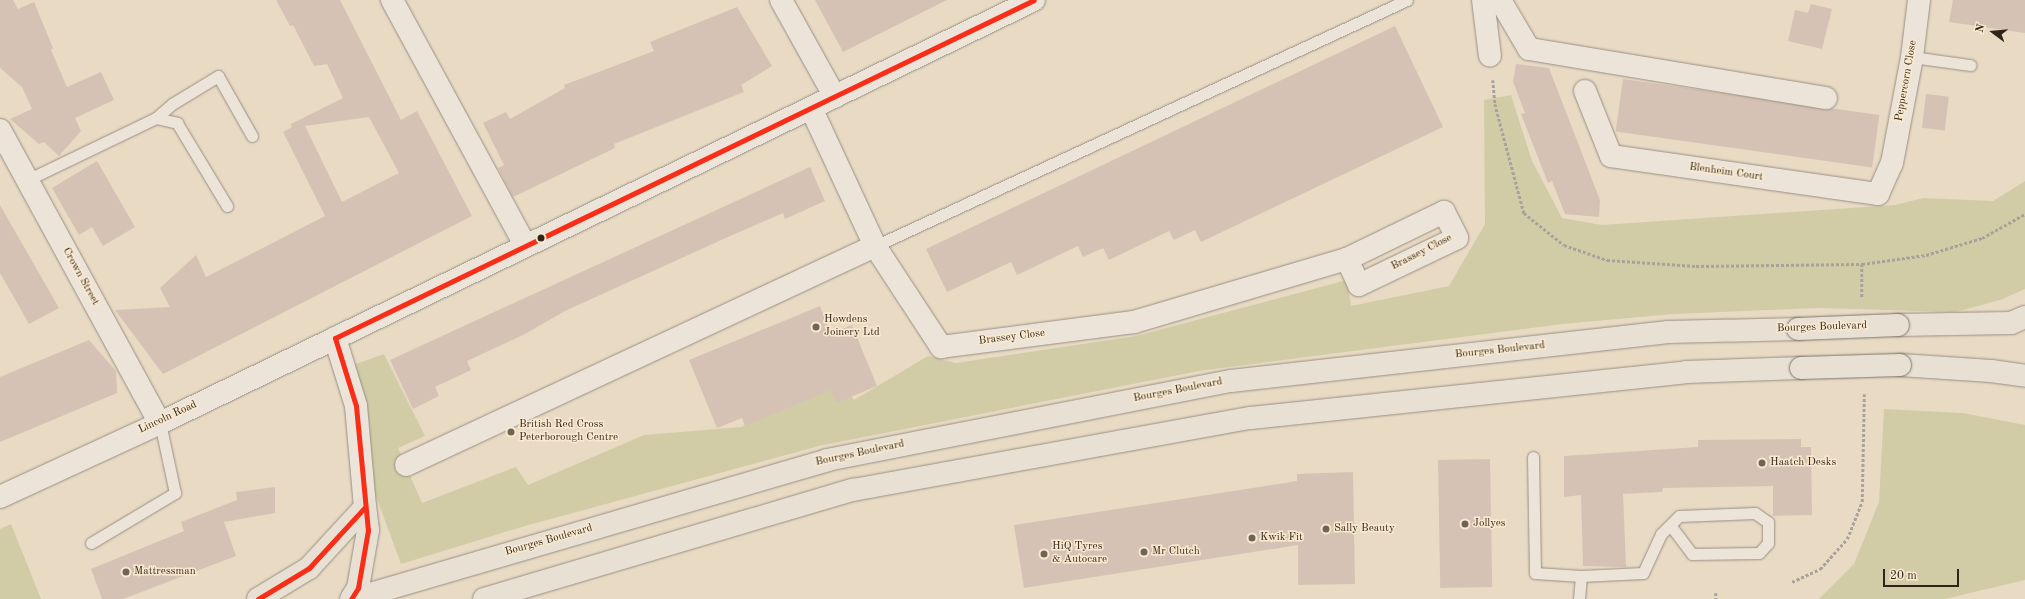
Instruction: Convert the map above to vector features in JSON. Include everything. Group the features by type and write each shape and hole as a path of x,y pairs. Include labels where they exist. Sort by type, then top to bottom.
{"main road":[{"name":"Bourges Boulevard","path":"352,599 827,460 1231,381 1668,332 2011,323 2025,317"},
{"path":"484,599 853,490 1252,418 1686,372 1900,365 1991,371 2025,376"},
{"path":"352,599 358,588 368,530 365,507"},
{"path":"258,599 310,568 365,507"}],"street":[{"path":"392,0 525,245"},
{"path":"781,0 835,97"},
{"name":"Lincoln Road","path":"0,497 160,423 525,245 1034,0"},
{"path":"1484,0 1490,56"},
{"path":"1500,0 1529,49 1826,98"},
{"name":"Peppercorn Close","path":"1892,163 1912,57 1919,0"},
{"name":"Blenheim Court","path":"1585,91 1610,156 1878,194 1892,163"},
{"name":"Brassey Close","path":"811,108 875,246 941,347 1134,322 1347,259"},
{"name":"Crown Street","path":"0,130 160,423"},
{"path":"406,465 875,246"},
{"path":"335,338 356,406 365,507"}],"lane":[{"path":"875,246 1407,0"},
{"path":"1912,57 1970,65"},
{"path":"27,180 156,118 172,104 218,76 252,136"},
{"path":"156,118 177,123 227,206"},
{"path":"91,543 175,493 160,423"},
{"path":"1533,457 1535,573 1581,576 1642,573 1661,534 1670,525 1679,516 1755,513 1768,522 1768,543 1759,553 1692,554 1670,525"},
{"path":"1579,599 1581,576"}],"path":[{"path":"1490,56 1495,104 1524,213 1564,245 1614,261 1696,266 1862,264 1926,255 1968,243 1982,238 2025,214"},
{"path":"1862,264 1862,297"},
{"path":"1792,582 1820,569 1847,539 1862,502 1864,394"},
{"path":"1716,593 1716,599"}],"shaded area":[{"path":"1511,95 1532,161 1562,218 1602,225 1895,205 1923,198 1993,201 2025,181 2025,289 2003,299 1956,312 1817,308 1674,314 1562,324 1199,371 819,446 525,526 401,564 373,488 353,365 384,354 425,436 398,448 422,503 516,467 528,485 644,435 741,427 840,379 854,400 928,356 956,363 1136,336 1347,280 1351,306 1449,286 1485,224 1484,100"},
{"path":"1884,409 1963,413 2025,425 2025,580 1945,599 1819,599 1854,564 1879,502"},
{"path":"11,524 41,599 0,599 0,529"}],"building":[{"path":"0,0 13,0 18,9 34,2 53,48 51,50 67,87 101,72 114,100 75,118 81,131 59,156 44,142 39,144 10,119 32,109 22,87 0,68"},
{"path":"276,0 340,0 401,120 417,111 472,216 163,374 115,310 170,307 160,288 196,255 206,277 325,216 283,132 292,127 291,124 343,98 327,64 314,66 293,25 290,26","holes":["369,117 399,173 342,202 305,126"]},
{"path":"815,0 947,0 843,52"},
{"path":"1953,0 2025,0 2025,33 1949,22"},
{"path":"1811,4 1832,9 1822,49 1788,41 1795,10 1808,13"},
{"path":"737,7 772,66 741,85 744,92 614,144 615,148 513,197 498,168 504,165 483,123 506,112 510,119 565,88 564,85 654,51 650,42"},
{"path":"1395,26 1443,127 1201,242 1195,230 1174,240 1169,231 1109,260 1103,248 1083,257 1078,246 1017,275 1011,262 947,292 926,249"},
{"path":"1516,64 1549,68 1600,200 1599,217 1565,214 1552,181 1548,183 1521,114 1525,113 1513,82"},
{"path":"1623,79 1879,115 1872,168 1616,131"},
{"path":"1926,94 1949,97 1945,131 1922,128"},
{"path":"97,161 135,227 103,246 92,227 79,235 52,188"},
{"path":"810,167 825,201 785,219 783,213 565,311 525,334 467,361 471,370 435,387 439,396 413,409 390,360"},
{"path":"0,205 59,308 29,324 0,273"},
{"path":"820,306 831,334 852,325 877,386 836,403 831,390 745,426 742,418 717,428 689,360"},
{"path":"89,340 116,371 117,393 0,442 0,377"},
{"path":"1801,439 1801,447 1811,447 1812,515 1773,516 1773,486 1663,488 1662,492 1623,494 1626,567 1583,566 1581,495 1564,497 1564,456 1698,447 1698,440"},
{"name":"Jollyes","path":"1490,459 1492,587 1440,588 1438,460"},
{"path":"1353,472 1355,584 1298,585 1298,545 1024,588 1014,525 1297,481 1297,474"},
{"path":"275,487 275,513 224,522 236,556 123,599 102,599 91,569 184,531 181,522 237,500 236,492"}],"transit line":[{"path":"335,338 1034,0"},
{"path":"335,338 356,406 368,530 358,588 351,599"},
{"path":"258,599 309,568 365,507"}],"place":[{"name":"Howdens Joinery Ltd","path":"816,327"},
{"name":"British Red Cross Peterborough Centre","path":"511,432"},
{"name":"Haatch Desks","path":"1762,463"},
{"name":"Jollyes","path":"1465,524"},
{"name":"Sally Beauty","path":"1326,529"},
{"name":"Kwik Fit","path":"1252,538"},
{"name":"Mr Clutch","path":"1144,552"},
{"name":"HiQ Tyres & Autocare","path":"1044,554"},
{"name":"Mattressman","path":"126,572"}]}
